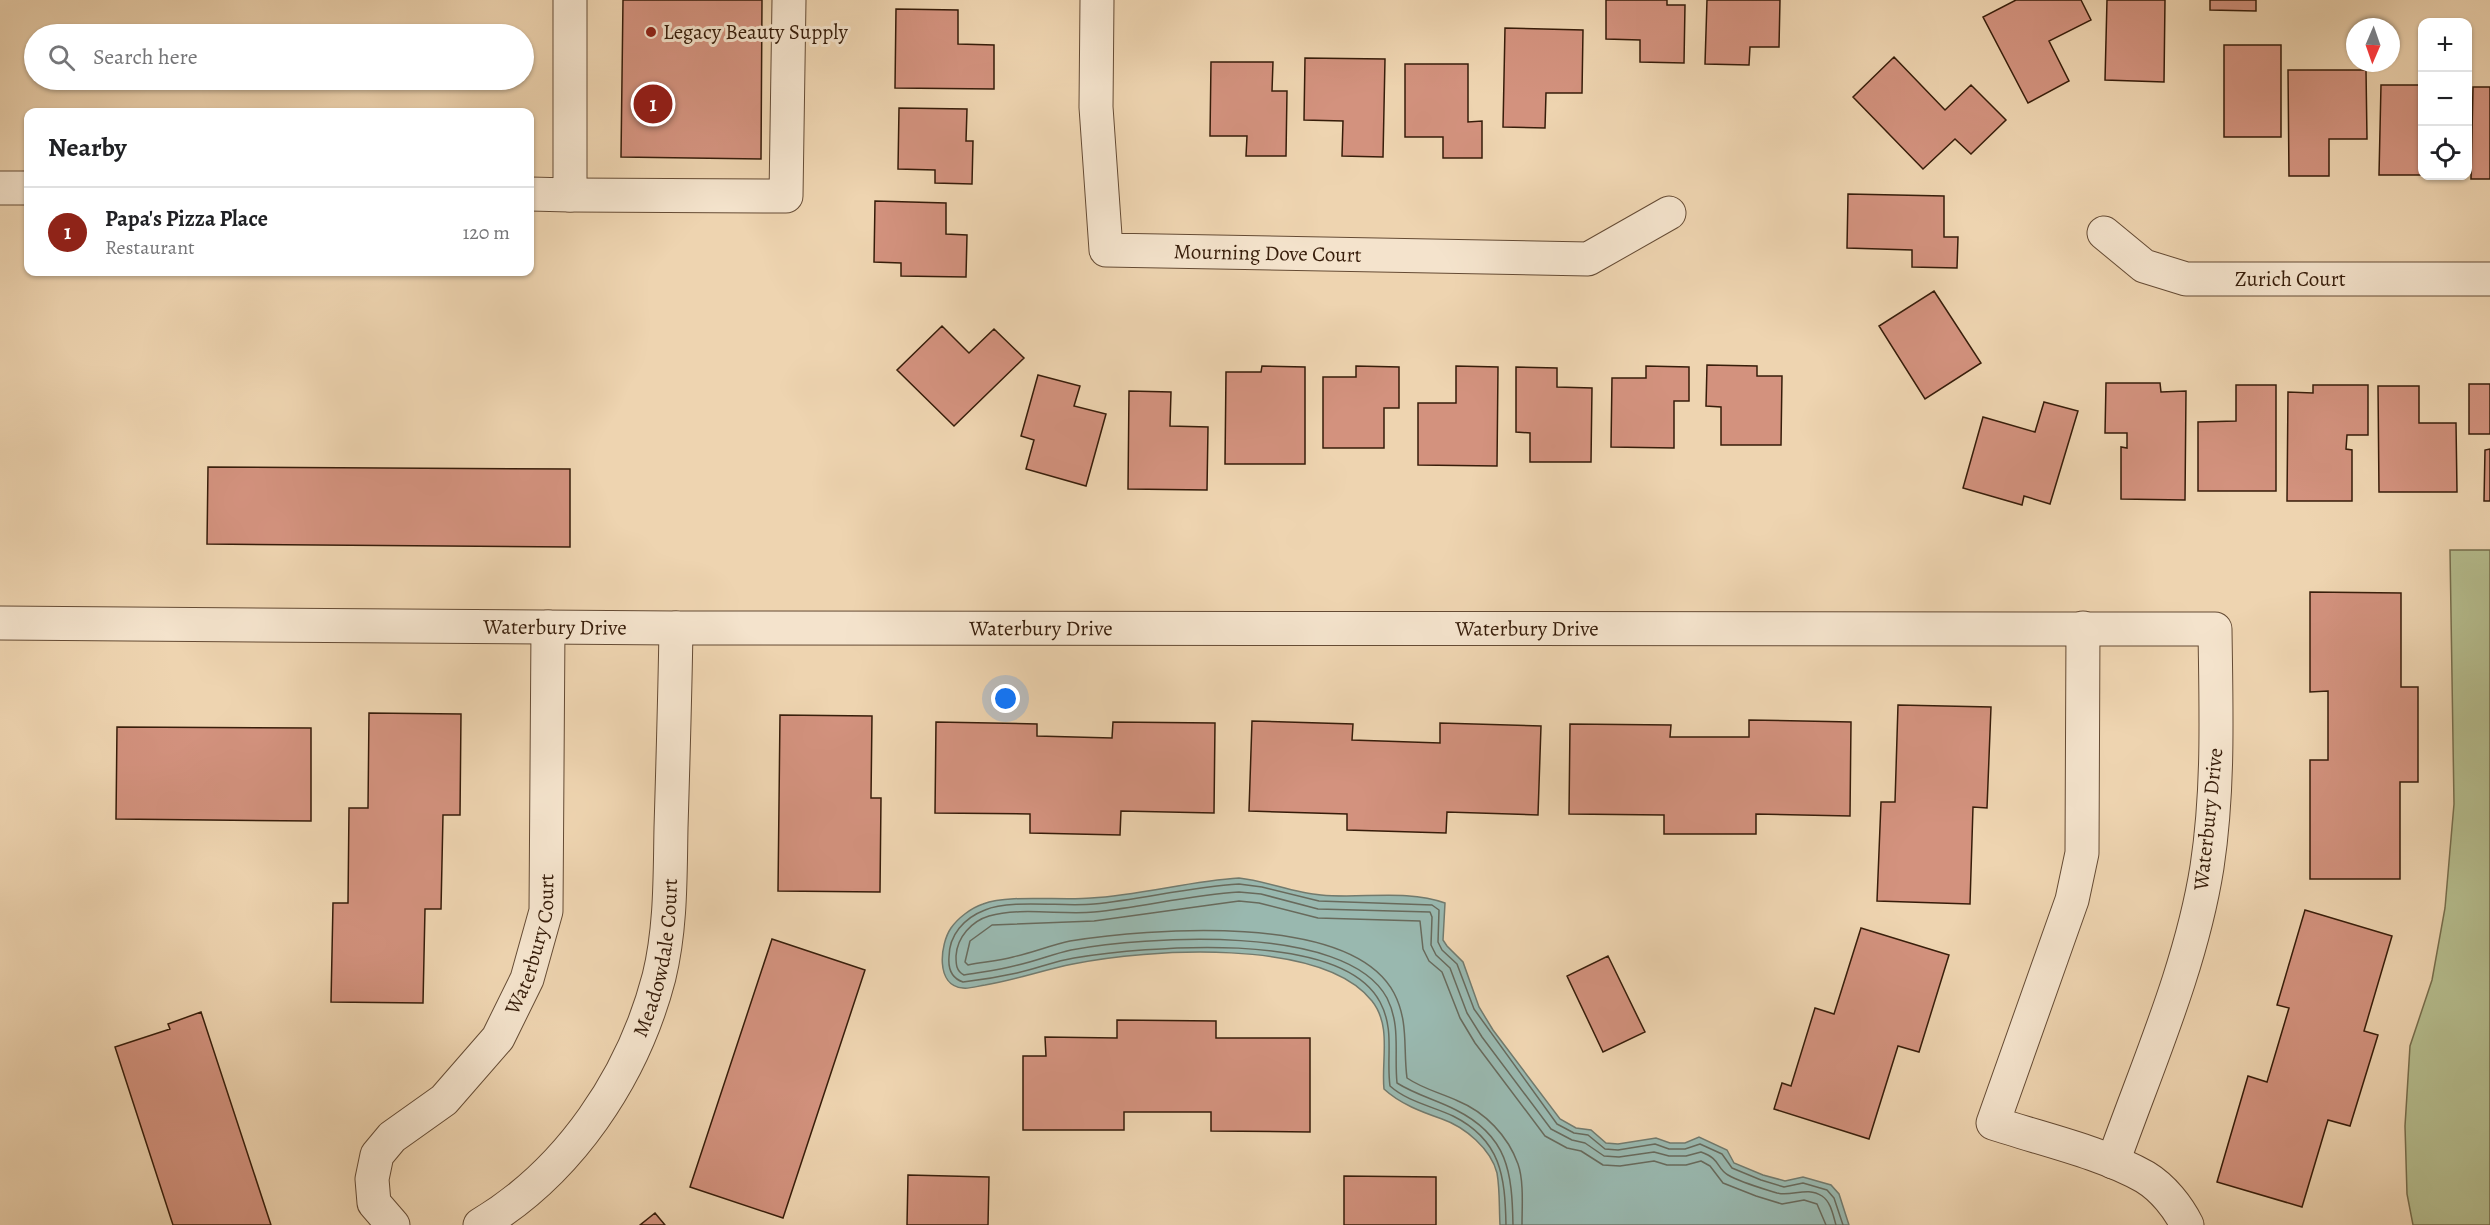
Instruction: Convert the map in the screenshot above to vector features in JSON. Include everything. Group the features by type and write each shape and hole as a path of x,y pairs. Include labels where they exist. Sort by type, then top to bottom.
{"street":[{"path":"570,0 570,195"},
{"path":"534,194 786,196 789,0"},
{"name":"Mourning Dove Court","path":"1097,0 1096,107 1106,250 1588,259 1669,213"},
{"path":"0,188 24,188"},
{"name":"Zurich Court","path":"2104,233 2144,266 2186,279 2490,279"},
{"name":"Waterbury Drive","path":"0,623 676,628 2215,629 2217,769 2207,867 2187,955 2113,1162"},
{"name":"Waterbury Court","path":"384,1214 372,1179 377,1155 392,1137 444,1100 498,1038 527,979 546,911 548,627"},
{"name":"Meadowdale Court","path":"480,1225 508,1208 551,1171 585,1131 613,1087 636,1041 658,977 668,923 676,628"},
{"path":"2083,628 2082,853 2072,900 1993,1123 2113,1162 2147,1178 2178,1208 2187,1225"}],"green space":[{"path":"2450,550 2490,550 2490,1225 2413,1225 2407,1194 2405,1126 2410,1046 2432,980 2445,908 2454,804"}],"water":[{"path":"1239,878 1311,894 1415,896 1445,903 1443,940 1463,962 1479,1007 1493,1030 1560,1119 1576,1128 1591,1130 1606,1143 1618,1144 1656,1138 1670,1143 1685,1143 1699,1137 1727,1150 1734,1163 1763,1175 1785,1181 1803,1177 1831,1185 1839,1194 1849,1225 1500,1225 1497,1173 1483,1147 1459,1127 1404,1103 1384,1089 1384,1032 1378,1011 1372,1001 1348,980 1314,966 1275,957 1231,953 1143,954 1073,964 965,988 954,986 944,972 942,963 944,944 951,928 965,914 983,904 1007,899 1079,899 1110,896"}],"building":[{"path":"623,0 762,0 761,159 621,157"},
{"path":"1606,0 1667,0 1667,5 1685,5 1684,63 1640,62 1640,40 1606,39"},
{"path":"1707,0 1780,0 1779,47 1750,47 1749,65 1705,64"},
{"path":"2016,0 2081,0 2091,20 2049,41 2069,81 2028,103 1983,17"},
{"path":"2107,0 2165,0 2164,82 2105,80"},
{"path":"2210,0 2256,0 2256,11 2210,10"},
{"path":"896,9 958,10 958,44 994,45 994,89 895,88"},
{"path":"1505,28 1583,30 1582,93 1546,93 1545,128 1503,127"},
{"path":"2224,45 2281,45 2281,137 2224,137"},
{"path":"1894,57 1945,110 1971,85 2006,120 1971,154 1955,139 1923,169 1853,97"},
{"path":"1305,58 1385,59 1383,157 1342,156 1343,121 1304,120"},
{"path":"1211,62 1273,62 1272,91 1287,91 1286,156 1246,156 1247,136 1210,136"},
{"path":"1405,64 1468,64 1468,122 1482,121 1482,158 1443,158 1443,137 1405,137"},
{"path":"2288,70 2366,72 2367,139 2329,139 2329,176 2289,176"},
{"path":"2381,85 2418,85 2418,175 2379,175"},
{"path":"2473,87 2490,87 2490,179 2472,179"},
{"path":"899,108 967,109 966,141 973,141 972,184 935,183 935,170 898,169"},
{"path":"1848,194 1944,196 1944,237 1958,237 1957,268 1912,267 1912,250 1847,248"},
{"path":"875,201 946,203 946,234 967,235 966,277 901,276 901,263 874,262"},
{"path":"1934,291 1981,363 1925,399 1879,326"},
{"path":"942,326 969,353 994,329 1024,358 954,426 897,370"},
{"path":"1707,365 1757,366 1757,376 1782,376 1781,445 1721,445 1721,407 1706,406"},
{"path":"1262,366 1305,367 1305,464 1225,464 1226,372 1261,372"},
{"path":"1356,366 1399,367 1399,408 1384,408 1384,448 1323,448 1323,377 1356,377"},
{"path":"1456,366 1498,367 1497,466 1418,465 1418,403 1456,403"},
{"path":"1646,366 1689,367 1689,401 1674,401 1674,448 1611,447 1612,378 1646,378"},
{"path":"1516,367 1557,368 1557,387 1592,388 1591,462 1530,462 1530,433 1516,432"},
{"path":"1038,375 1080,386 1074,406 1106,414 1086,486 1026,469 1034,440 1021,436"},
{"path":"2106,383 2160,383 2161,392 2186,391 2185,500 2121,499 2121,447 2127,448 2127,433 2105,433"},
{"path":"2469,384 2490,384 2490,434 2469,434"},
{"path":"2236,385 2276,385 2276,491 2198,491 2198,422 2236,421"},
{"path":"2313,385 2368,385 2368,435 2347,435 2346,449 2352,450 2352,501 2287,501 2288,392 2313,393"},
{"path":"2378,386 2419,386 2419,423 2456,423 2457,492 2379,492"},
{"path":"1129,391 1171,392 1170,426 1208,427 1207,490 1128,489"},
{"path":"2044,402 2078,411 2050,504 2024,496 2022,505 1963,488 1983,417 2035,432"},
{"path":"2490,449 2490,501 2484,501 2485,450"},
{"path":"208,467 570,469 570,547 207,544"},
{"path":"2310,592 2401,593 2401,687 2418,687 2418,782 2400,782 2400,879 2310,879 2310,760 2328,760 2328,691 2310,692"},
{"path":"1898,705 1991,707 1987,808 1973,807 1970,904 1877,901 1881,802 1895,802"},
{"path":"369,713 461,714 460,815 443,815 441,909 425,909 423,1003 331,1002 333,903 348,903 349,808 368,808"},
{"path":"780,715 872,716 871,798 881,798 880,892 778,891"},
{"path":"1749,720 1851,722 1850,816 1756,814 1756,834 1664,834 1664,815 1569,814 1570,724 1671,725 1670,737 1749,737"},
{"path":"1252,721 1353,724 1352,740 1440,743 1440,723 1541,726 1538,815 1447,812 1446,833 1347,830 1347,814 1249,811"},
{"path":"936,722 1037,724 1037,736 1112,738 1113,722 1215,723 1214,813 1121,811 1120,835 1030,833 1030,814 935,813"},
{"path":"117,727 311,728 311,821 116,819"},
{"path":"2305,910 2392,936 2364,1031 2378,1035 2350,1126 2328,1120 2302,1207 2217,1182 2248,1076 2267,1082 2289,1008 2277,1005"},
{"path":"1861,928 1949,955 1919,1052 1898,1046 1869,1139 1774,1109 1782,1083 1791,1086 1815,1008 1834,1014"},
{"path":"772,939 865,970 783,1218 690,1187"},
{"path":"1608,956 1645,1032 1603,1052 1567,976"},
{"path":"201,1012 271,1225 173,1225 115,1047 170,1029 168,1024"},
{"path":"1117,1020 1216,1021 1216,1038 1310,1038 1310,1132 1211,1131 1211,1112 1124,1112 1124,1130 1023,1130 1023,1056 1046,1056 1045,1037 1117,1038"},
{"path":"908,1175 989,1177 988,1225 907,1225"},
{"path":"1344,1176 1436,1177 1436,1225 1344,1225"},
{"path":"655,1213 665,1225 640,1225"}],"place":[{"name":"Legacy Beauty Supply","path":"651,32"},
{"name":"Papa's Pizza Place","path":"653,104"}]}
